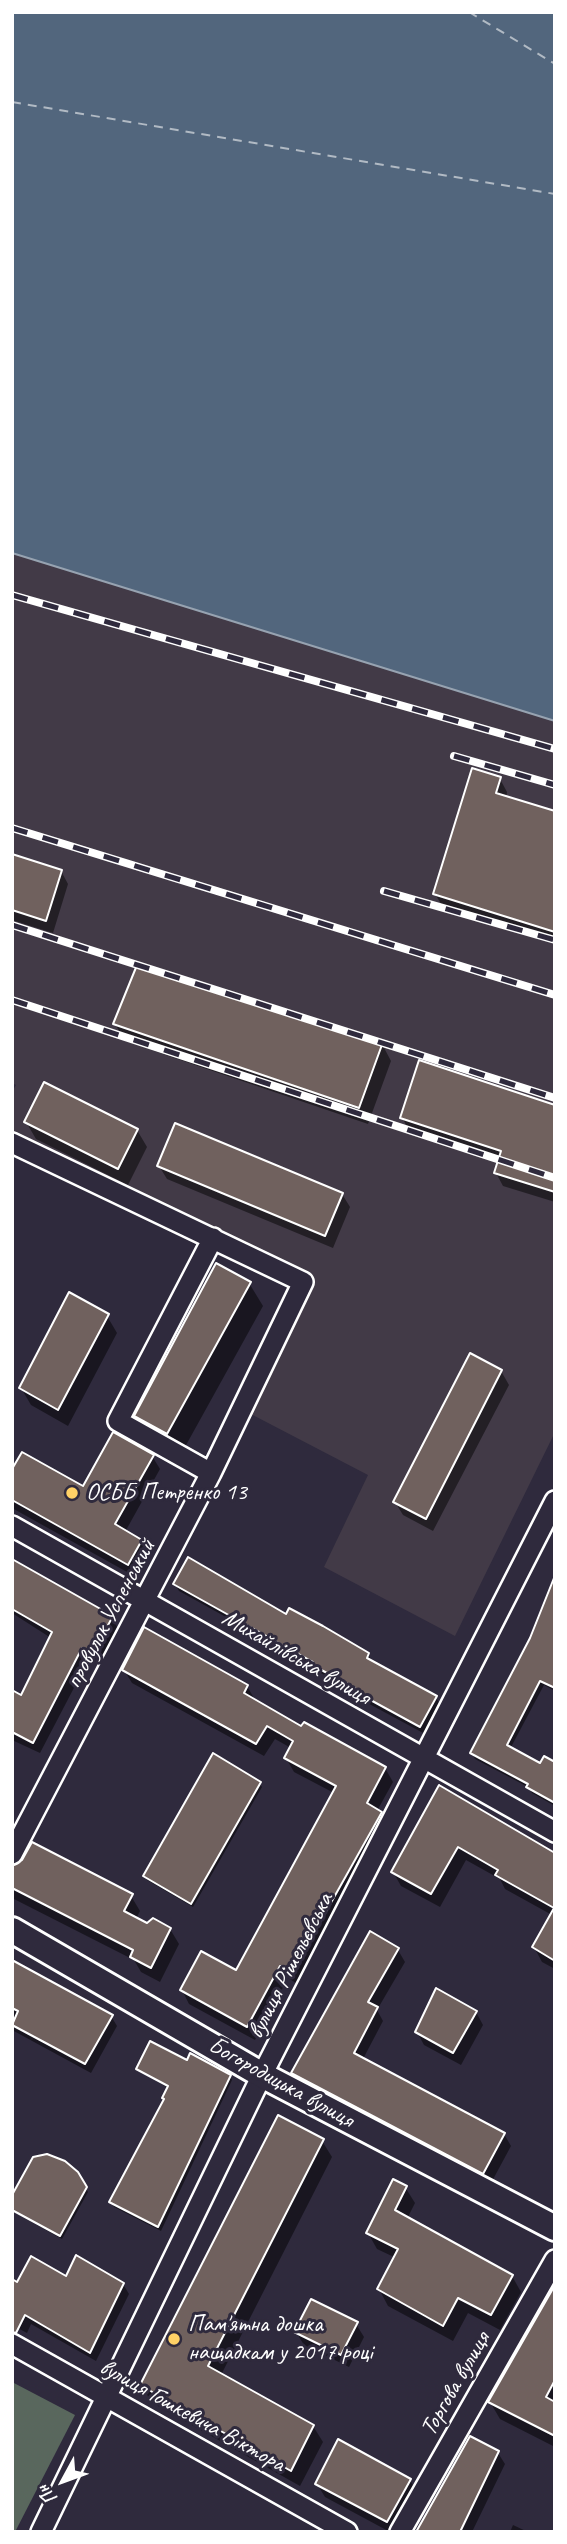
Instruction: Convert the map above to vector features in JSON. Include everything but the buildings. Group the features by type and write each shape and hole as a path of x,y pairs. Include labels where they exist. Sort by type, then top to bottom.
{"street":[{"path":"12,1143 213,1238 118,1421 211,1473"},
{"name":"провулок Успенський","path":"12,1854 211,1473 303,1282 213,1238"},
{"name":"вулиця Рішельєвська","path":"41,2532 108,2398 262,2074 555,1501"},
{"name":"Михайлівська вулиця","path":"12,1526 555,1832"},
{"name":"Богородицька вулиця","path":"12,1930 262,2074 554,2226"},
{"name":"Торгова вулиця","path":"400,2532 555,2260"},
{"name":"вулиця Гошкевича Віктора","path":"12,2344 347,2532"}],"shaded area":[{"path":"12,553 555,721 555,1432 455,1636 324,1567 368,1475 247,1412 313,1281 12,1131 12,1092 16,1085 12,1083"}],"green space":[{"path":"12,2382 75,2415 15,2532 12,2532"}],"water":[{"path":"12,12 555,12 555,721 12,553"}],"ferry route":[{"path":"469,12 555,64"},
{"path":"12,102 555,194"}],"railway":[{"path":"12,595 555,749"},
{"path":"454,756 555,785"},
{"path":"12,828 555,995"},
{"path":"384,891 555,940"},
{"path":"12,925 555,1098"},
{"path":"12,1000 555,1178"}],"place":[{"name":"ОСББ Петренко 13","path":"72,1493"},
{"name":"Пам'ятна дошка нащадкам у 2017 році","path":"174,2339"}]}
